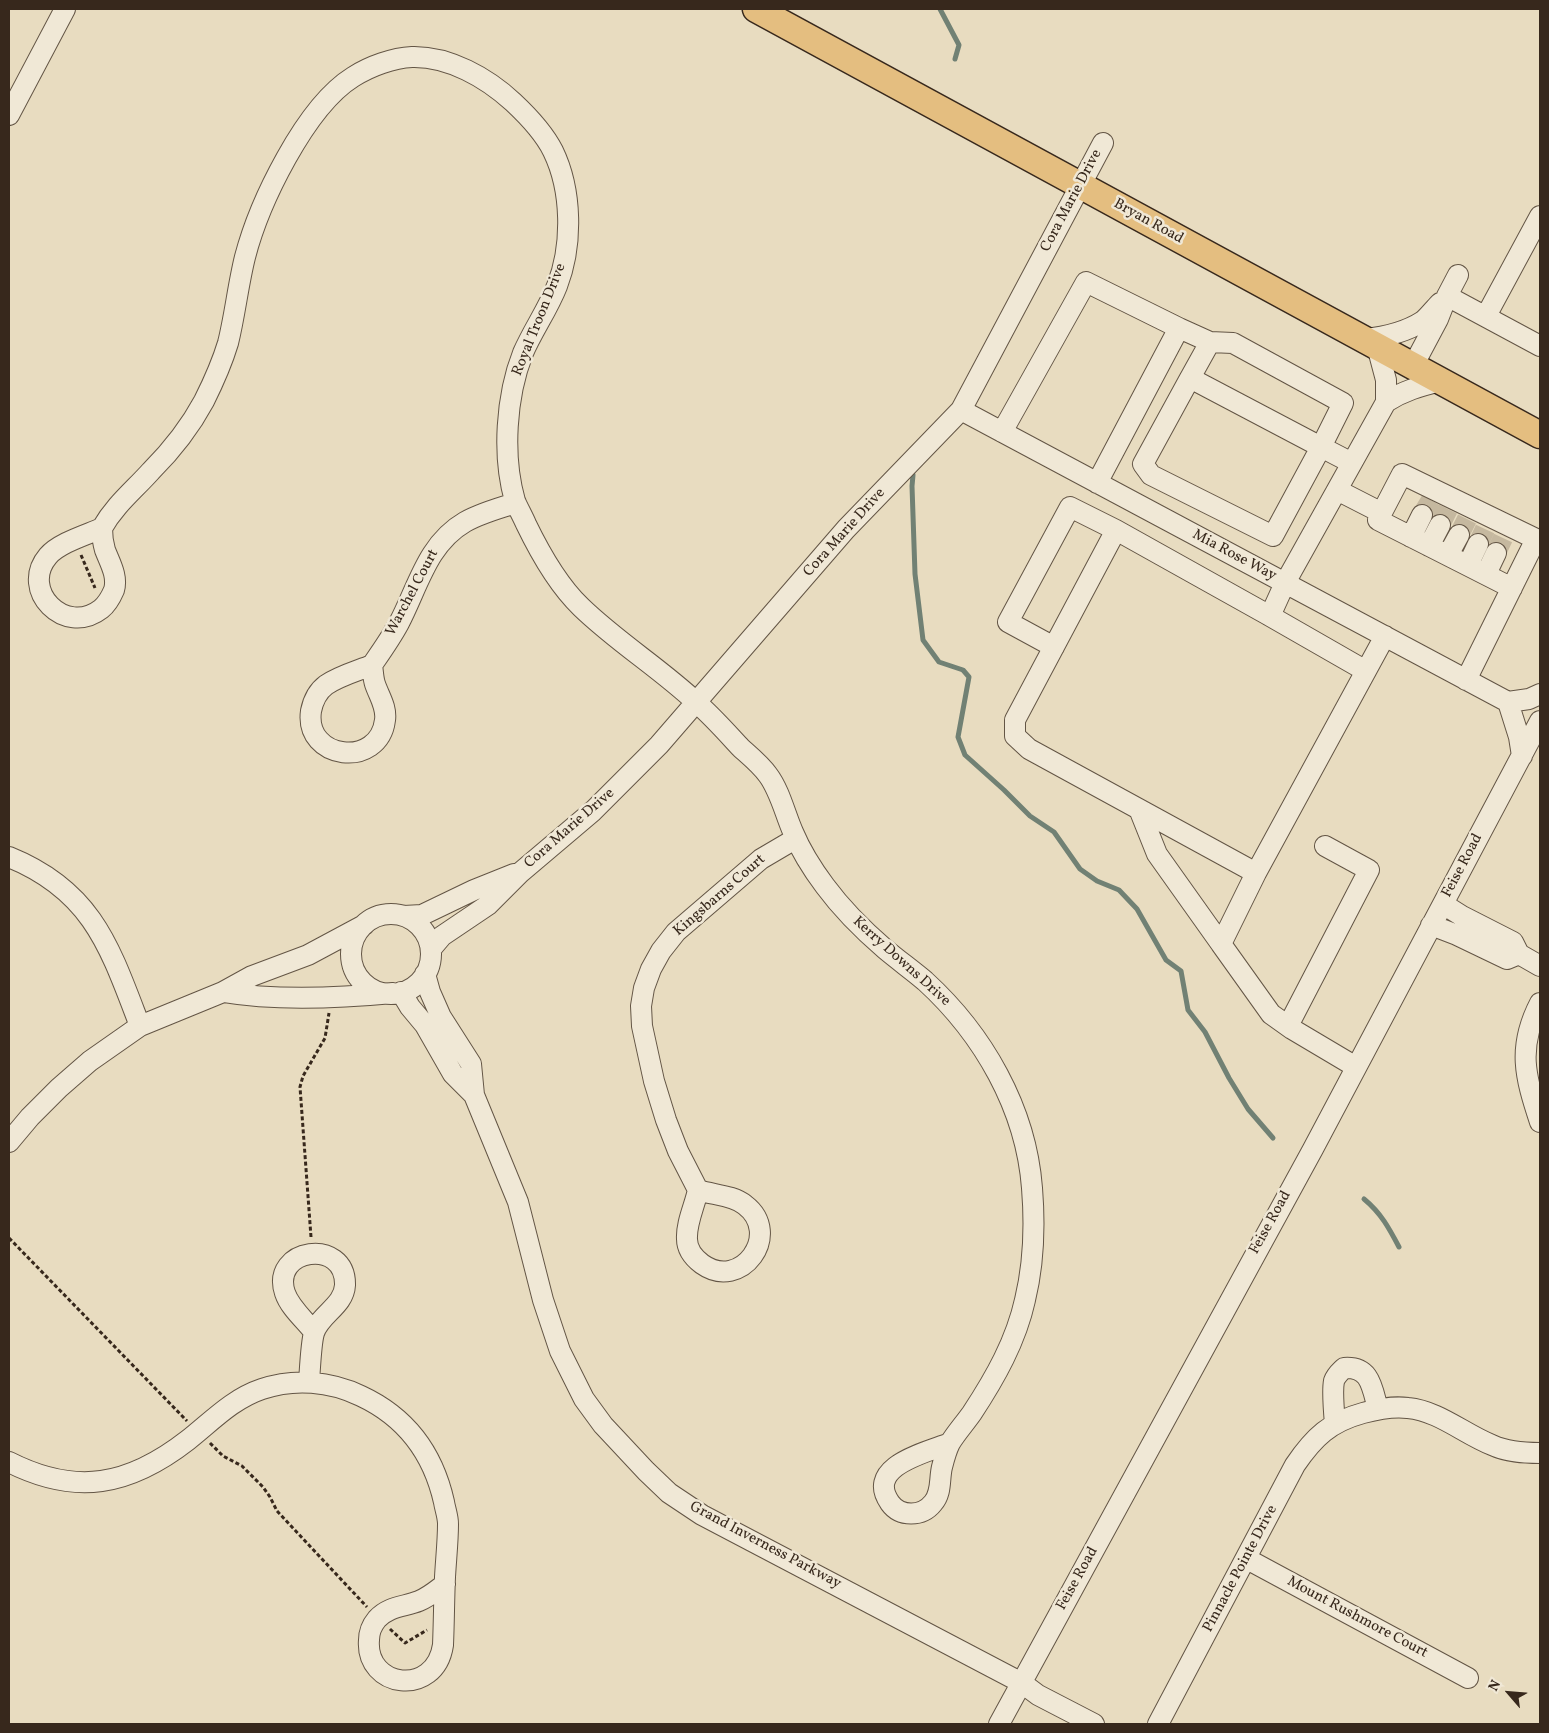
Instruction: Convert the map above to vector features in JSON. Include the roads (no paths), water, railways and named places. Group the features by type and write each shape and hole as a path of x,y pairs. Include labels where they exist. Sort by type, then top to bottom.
{"main road":[{"name":"Bryan Road","path":"756,9 1540,434"}],"street":[{"path":"9,115 65,9"},
{"name":"Royal Troon Drive","path":"102,528 109,514 123,498 149,474 175,445 205,398 216,376 227,344 246,253 262,210 294,147 310,122 329,97 351,77 372,67 395,60 415,57 435,59 458,67 482,79 502,92 520,108 552,148 566,198 567,231 564,265 551,300 523,353 511,395 507,434 510,469 516,503 541,555 578,604 696,702"},
{"name":"Cora Marie Drive","path":"431,949 442,936 488,905 521,872 593,811 659,745 846,529 961,410 1102,144"},
{"path":"1486,316 1540,216"},
{"path":"1413,366 1438,319 1446,296 1458,275"},
{"path":"1002,432 1086,282 1210,342 1233,343 1343,403 1273,536 1152,475 1143,464 1210,342"},
{"path":"1386,402 1386,380 1371,342 1424,320 1446,296"},
{"path":"1446,296 1540,346"},
{"path":"1098,483 1179,328"},
{"path":"1190,378 1319,450 1352,463"},
{"path":"1270,616 1285,583 1386,402 1401,392 1440,381"},
{"name":"Mia Rose Way","path":"961,410 1508,702"},
{"path":"1466,680 1512,588 1536,539 1494,535 1438,506 1402,474 1378,520 1512,588"},
{"path":"1337,490 1382,513"},
{"name":"Warchel Court","path":"372,665 398,623 431,553 445,537 465,522 516,503"},
{"path":"1420,541 1438,506"},
{"path":"1054,647 1008,622 1070,507 1116,530 1366,671"},
{"path":"1448,555 1466,521"},
{"path":"102,528 102,540 114,572 114,590 102,608 87,617 66,617 56,612 42,595 39,574 42,565 56,549 102,528"},
{"path":"1116,530 1015,720 1015,736 1028,748 1256,873"},
{"path":"1477,569 1494,535"},
{"path":"1222,944 1256,873 1385,636"},
{"path":"372,665 375,683 385,708 382,732 374,743 357,752 338,752 327,747 315,734 310,716 312,704 326,685 372,665"},
{"path":"1522,756 1518,730 1508,702 1529,699 1540,694"},
{"name":"Kerry Downs Drive","path":"696,702 770,777 795,838 822,883 849,915 885,949 922,978 954,1010 1000,1075 1022,1129 1032,1181 1034,1241 1025,1303 1004,1361 950,1443"},
{"name":"Feise Road","path":"999,1724 1356,1067 1540,721"},
{"path":"1139,809 1157,854 1271,1014 1356,1067"},
{"name":"Kingsbarns Court","path":"698,1190 678,1150 654,1081 642,1026 641,1006 644,988 651,969 661,951 676,932 761,859 795,838"},
{"path":"1288,1026 1368,870 1325,846"},
{"path":"9,857 26,864 54,880 80,905 98,928 112,953 140,1026"},
{"name":"Cora Marie Drive","path":"404,916 422,915 474,890 521,872"},
{"path":"1443,904 1462,916 1514,942 1519,954 1540,966"},
{"path":"9,1142 30,1117 59,1088 90,1061 140,1026 223,992 252,976 308,954 383,915 397,914 404,916 420,926 427,937 431,949 430,962 425,974 415,986 397,993 363,996 253,997 223,992"},
{"path":"364,925 352,946 355,969 370,987 385,993 397,993"},
{"path":"1431,925 1507,959 1519,954"},
{"name":"Grand Inverness Parkway","path":"425,974 430,992 441,1017 471,1064 474,1095 518,1202 542,1300 560,1352 584,1399 625,1450 669,1493 702,1515 1022,1683 1038,1695 1094,1724"},
{"name":"Grand Inverness Parkway","path":"397,993 425,1025 453,1074 474,1095"},
{"path":"1540,1003 1533,1016 1527,1040 1525,1062 1529,1088 1540,1122"},
{"path":"309,1382 314,1332"},
{"path":"1335,1424 1333,1409 1334,1382 1337,1374 1344,1368 1353,1367 1360,1370 1366,1376 1370,1382 1378,1409"},
{"path":"9,1462 27,1471 58,1481 84,1483 110,1481 136,1472 172,1452 219,1413 261,1389 290,1382 309,1382 349,1390 377,1404 399,1420 421,1444 434,1468 448,1522 442,1653 436,1666 425,1675 412,1680 399,1680 387,1676 376,1667 371,1657 368,1646 369,1635 373,1625 386,1611 420,1600 445,1584"},
{"name":"Pinnacle Pointe Drive","path":"1158,1724 1295,1465 1309,1445 1327,1428 1354,1415 1378,1409 1401,1408 1418,1410 1449,1422 1491,1445 1515,1452 1540,1453"},
{"name":"Mount Rushmore Court","path":"1246,1559 1468,1678"}],"waterway":[{"path":"940,9 959,45 955,59"},
{"path":"913,475 915,574 923,640 939,662 963,670 969,677 958,737 965,755 1030,816 1054,832 1080,869 1097,881 1119,890 1137,909 1166,960 1181,971 1188,1010 1205,1032 1248,1109 1273,1138"},
{"path":"1364,1199 1380,1215 1399,1247"}],"tunnel":[{"path":"1422,515 1431,500"},
{"path":"1440,525 1448,509"},
{"path":"1459,535 1467,519"},
{"path":"1478,544 1485,529"},
{"path":"1496,553 1503,538"}]}
